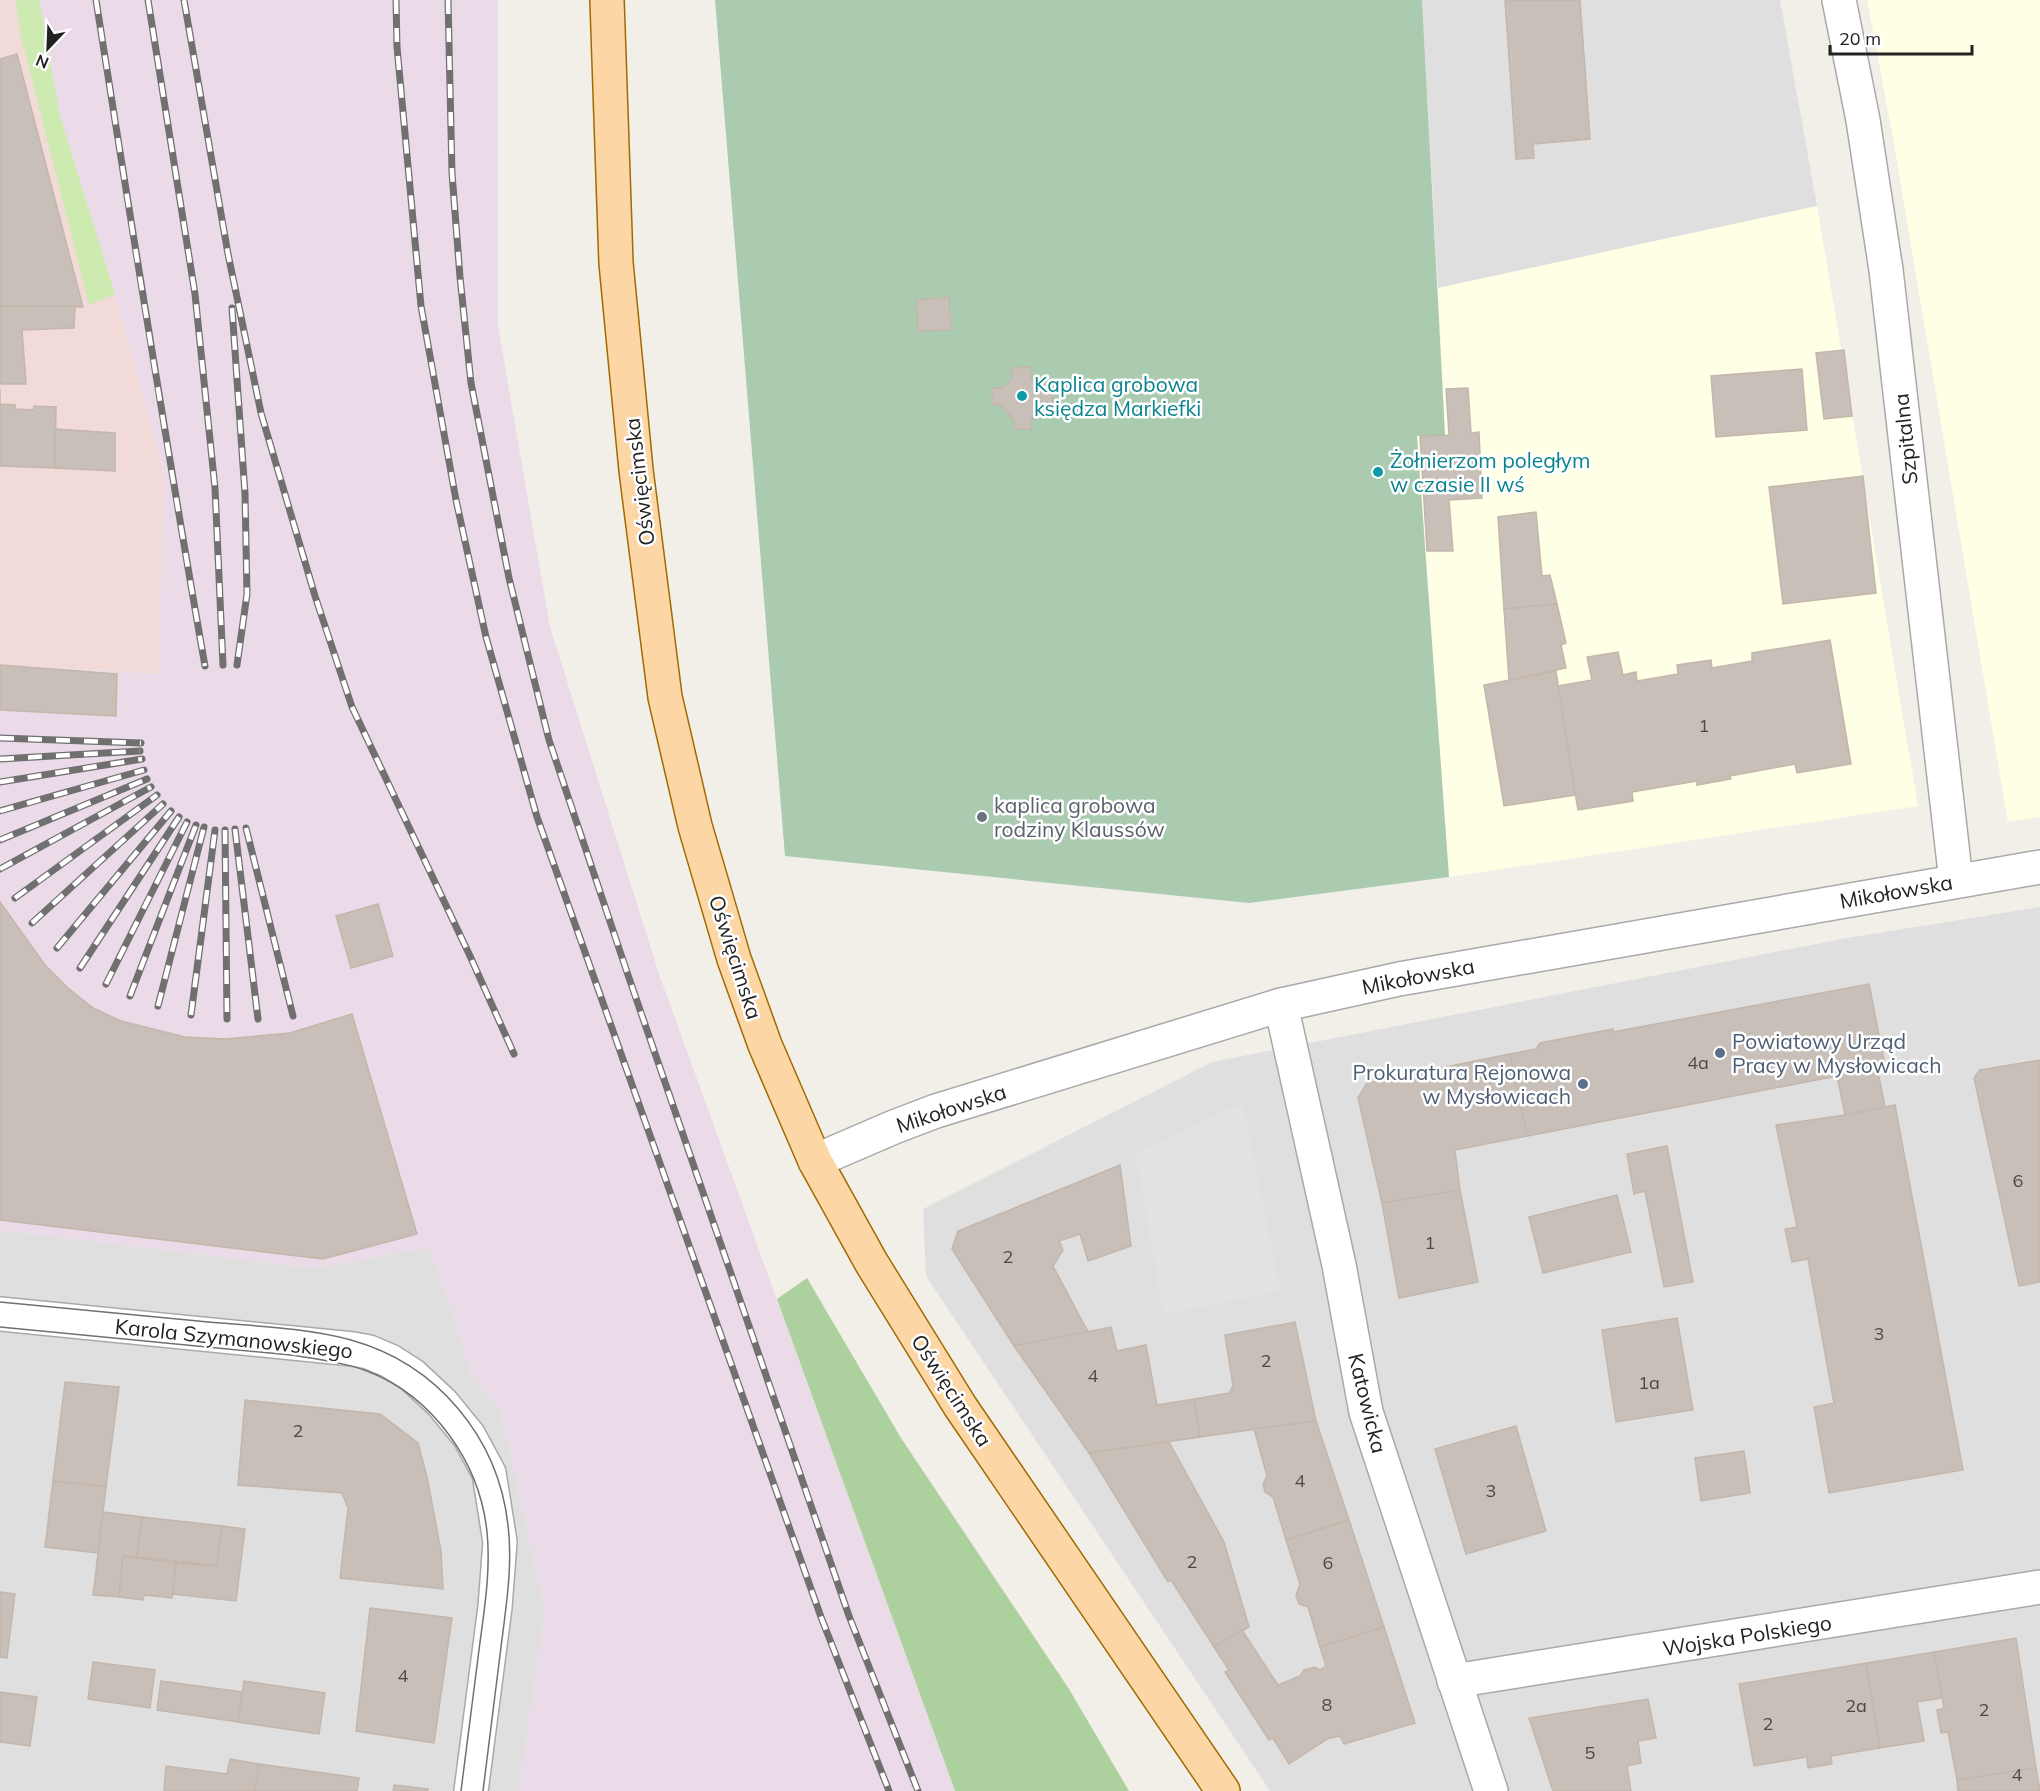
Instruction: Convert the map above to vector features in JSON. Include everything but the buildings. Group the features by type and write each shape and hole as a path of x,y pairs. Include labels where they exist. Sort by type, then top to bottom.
{"main road":[{"name":"Oświęcimska","path":"607,0 616,262 636,470 665,697 695,826 734,959 765,1045 815,1161 871,1262 960,1406 1223,1791"}],"street":[{"name":"Szpitalna","path":"1839,0 1863,120 1885,258 1956,881"},
{"name":"Mikołowska","path":"815,1161 936,1111 1281,1005 1400,979 2040,867"},
{"name":"Katowicka","path":"1281,1005 1339,1265 1366,1412 1491,1791"},
{"name":"Karola Szymanowskiego","path":"0,1314 369,1352 390,1361 412,1375 442,1403 469,1436 489,1473 500,1542 495,1607 471,1791"},
{"name":"Wojska Polskiego","path":"1454,1681 2040,1587"}],"shaded area":[{"path":"0,0 39,0 60,116 115,294 164,474 159,674 0,665"},
{"path":"39,0 498,0 498,326 550,627 659,974 955,1791 519,1791 545,1610 501,1410 470,1373 453,1312 428,1248 313,1268 0,1230 0,665 159,674 164,474 115,294 60,116"},
{"path":"715,0 1422,0 1445,435 1417,436 1449,877 1249,903 785,856"},
{"path":"1422,0 1780,0 1817,206 1438,288"},
{"path":"1867,0 2040,0 2040,817 2008,822 1893,138"},
{"path":"1817,206 1918,806 1449,877 1417,436 1445,434 1438,288"},
{"path":"2040,907 2040,1791 1270,1791 926,1276 923,1209 1212,1062 1847,938"},
{"path":"1243,1103 1280,1291 1164,1315 1135,1153"},
{"path":"0,1230 313,1268 428,1248 453,1312 470,1373 501,1410 545,1610 519,1791 0,1791"}],"green space":[{"path":"16,0 39,0 60,116 115,294 89,305 20,33"},
{"path":"807,1278 901,1438 1069,1689 1129,1791 955,1791 777,1299"}],"tram line":[{"path":"0,1302 314,1332 351,1340 382,1351 410,1367 436,1386 477,1434 491,1462 502,1493 508,1525 510,1555 508,1586 483,1791"},
{"path":"0,1327 291,1355 339,1363 367,1371 391,1382 413,1397 432,1415 449,1435 475,1481 483,1506 487,1532 486,1591 461,1791"}],"railway":[{"path":"96,0 205,666"},
{"path":"148,0 195,294 215,488 223,665"},
{"path":"184,0 228,254 261,413 315,596 352,707 514,1054"},
{"path":"396,0 397,47 421,306 456,500 486,637 537,817 821,1617 889,1791"},
{"path":"448,0 452,173 471,383 509,578 549,740 849,1616 918,1791"},
{"path":"232,308 245,494 247,594 237,665"},
{"path":"0,738 141,743"},
{"path":"0,759 140,751"},
{"path":"0,782 142,759"},
{"path":"0,811 144,770"},
{"path":"0,840 147,779"},
{"path":"0,869 151,787"},
{"path":"15,898 157,795"},
{"path":"32,923 163,804"},
{"path":"57,948 171,811"},
{"path":"80,968 179,817"},
{"path":"106,984 187,822"},
{"path":"130,996 196,825"},
{"path":"158,1006 204,827"},
{"path":"246,828 293,1016"},
{"path":"235,829 258,1019"},
{"path":"191,1015 215,830"},
{"path":"225,830 227,1019"}],"place":[{"name":"Kaplica grobowa księdza Markiefki","path":"1022,396"},
{"name":"Żołnierzom poległym w czasie II wś","path":"1378,472"},
{"name":"kaplica grobowa rodziny Klaussów","path":"982,817"},
{"name":"Powiatowy Urząd Pracy w Mysłowicach","path":"1720,1053"},
{"name":"Prokuratura Rejonowa w Mysłowicach","path":"1583,1084"}]}
